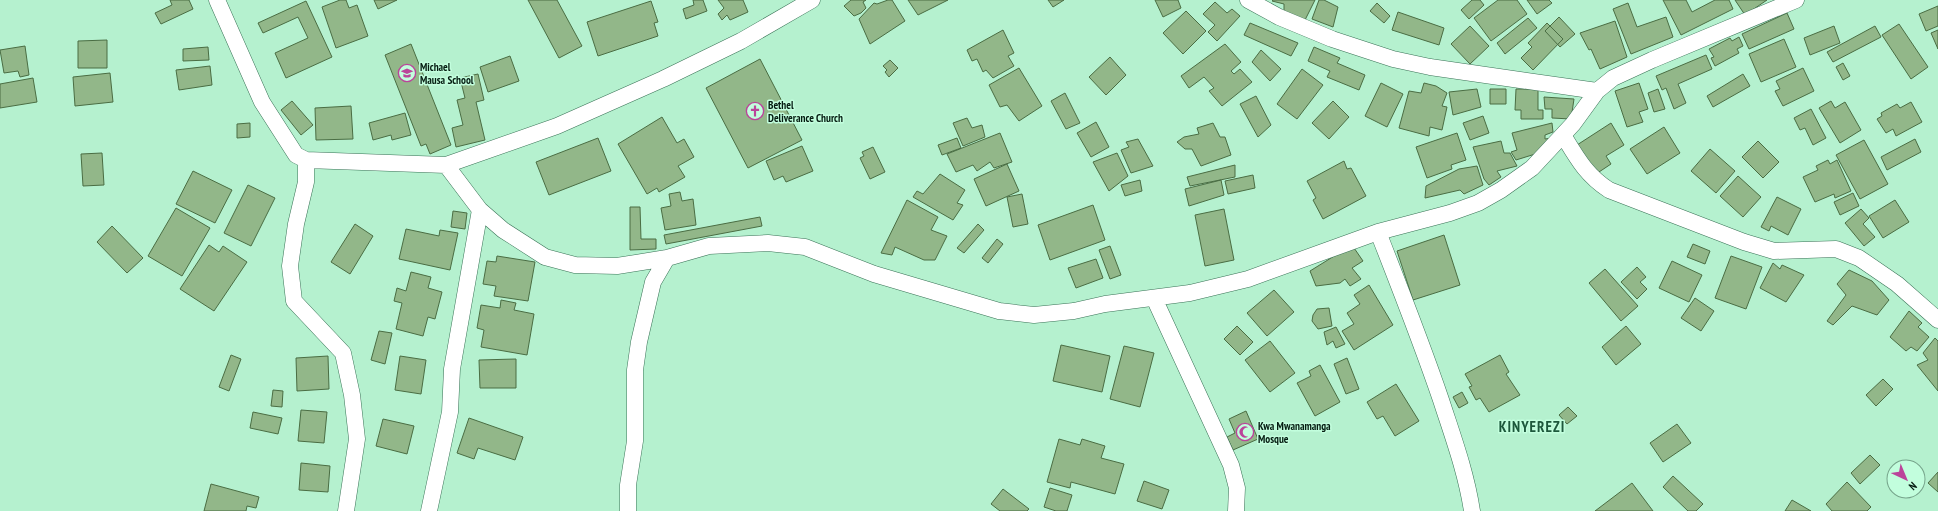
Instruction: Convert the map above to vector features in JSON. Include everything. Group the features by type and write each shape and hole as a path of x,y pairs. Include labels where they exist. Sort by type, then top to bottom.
{"street":[{"path":"217,0 262,102 296,154 306,160 446,165 558,126 663,80 742,41 812,0"},
{"path":"1248,0 1279,17 1332,39 1393,59 1430,68 1597,91"},
{"path":"446,165 480,210 503,230 545,257 575,265 617,266 667,258 709,246 768,243 804,247 874,274 998,311 1034,315 1074,311 1105,304 1190,293 1248,279 1378,232 1450,213 1478,203 1501,190 1532,168 1574,124 1597,91 1613,78 1652,60 1796,0"},
{"path":"1563,135 1584,170 1594,181 1609,190 1744,242 1774,251 1836,249 1859,258 1897,284 1938,320"},
{"path":"306,160 306,182 296,224 290,266 294,301 343,353 352,395 357,439 346,511"},
{"path":"430,511 450,412 452,369 480,210"},
{"path":"1378,232 1428,363 1458,451 1468,484 1472,511"},
{"path":"628,511 628,485 635,441 635,370 637,356 653,282 667,258"},
{"path":"1154,298 1230,465 1236,488 1236,511"}],"building":[{"path":"170,0 189,0 193,9 161,24 155,13 172,5"},
{"path":"340,0 346,0 349,8 357,5 368,36 336,48 322,7"},
{"path":"374,0 397,0 378,9"},
{"path":"528,0 557,0 582,46 559,58"},
{"path":"693,0 703,0 707,11 686,19 683,9 694,5"},
{"path":"718,0 743,0 748,12 730,20 727,15 722,20 718,14 724,8"},
{"path":"851,0 866,0 863,2 866,8 861,13 854,16 844,6"},
{"path":"892,0 905,21 870,44 859,19 874,3 877,4"},
{"path":"908,0 948,0 918,15"},
{"path":"1048,0 1064,0 1053,7"},
{"path":"1155,0 1178,0 1181,8 1163,17"},
{"path":"1315,0 1305,20 1284,11 1284,4 1272,1"},
{"path":"1319,0 1324,0 1338,7 1333,27 1312,19"},
{"path":"1472,0 1480,0 1484,5 1469,19 1461,10"},
{"path":"1498,0 1517,0 1527,14 1491,41 1474,18"},
{"path":"1527,0 1549,0 1552,3 1537,14"},
{"path":"1663,0 1686,0 1692,12 1715,0 1729,0 1733,9 1681,35"},
{"path":"1735,0 1767,0 1745,15"},
{"path":"306,1 332,57 286,78 275,53 308,38 298,17 263,33 258,23"},
{"path":"651,1 658,22 654,23 658,36 598,56 587,22"},
{"path":"1215,2 1227,13 1232,9 1240,16 1217,41 1208,32 1215,25 1203,14"},
{"path":"1377,3 1390,16 1384,23 1370,11"},
{"path":"1628,3 1637,27 1666,17 1673,37 1631,54 1613,9"},
{"path":"1938,6 1938,26 1926,31 1919,14"},
{"path":"1186,11 1206,31 1183,54 1163,33"},
{"path":"1398,12 1444,28 1439,45 1392,30"},
{"path":"1787,13 1794,29 1749,49 1742,34"},
{"path":"1559,17 1575,34 1560,47 1545,31"},
{"path":"1528,18 1537,28 1505,54 1497,43"},
{"path":"1615,21 1627,57 1600,69 1591,49 1589,50 1580,33"},
{"path":"1250,23 1298,43 1291,56 1244,35"},
{"path":"1547,23 1563,39 1533,70 1521,58 1532,47 1528,43"},
{"path":"1899,24 1928,67 1911,79 1882,35"},
{"path":"1470,26 1489,46 1470,64 1451,44"},
{"path":"1834,26 1840,43 1810,55 1804,38"},
{"path":"1875,26 1881,37 1833,62 1827,52"},
{"path":"1003,30 1014,53 1008,56 1014,66 993,78 986,70 983,72 977,59 972,61 967,50"},
{"path":"1938,30 1938,49 1931,33"},
{"path":"1739,37 1743,46 1737,49 1739,53 1715,66 1711,58 1714,57 1709,49 1730,38 1732,41"},
{"path":"1784,39 1796,67 1761,82 1749,54"},
{"path":"107,40 107,68 78,68 78,41"},
{"path":"411,44 451,145 430,154 426,144 421,146 385,55"},
{"path":"1225,44 1241,62 1231,71 1234,74 1240,69 1252,82 1222,106 1209,91 1214,88 1204,77 1189,88 1181,76"},
{"path":"25,46 29,75 20,77 18,71 4,73 0,50"},
{"path":"208,47 209,60 183,61 183,49"},
{"path":"1314,47 1340,58 1337,63 1365,75 1359,90 1327,77 1330,71 1308,61"},
{"path":"1261,50 1281,69 1270,81 1252,62"},
{"path":"1706,55 1712,69 1678,84 1686,103 1674,109 1666,88 1662,90 1656,76"},
{"path":"510,56 519,81 488,92 480,67"},
{"path":"1110,57 1126,75 1106,95 1089,77"},
{"path":"760,59 802,140 748,168 706,88"},
{"path":"890,60 898,68 889,77 885,72 887,70 883,66"},
{"path":"1843,63 1850,76 1843,80 1836,67"},
{"path":"210,66 212,85 179,90 176,70"},
{"path":"1019,68 1042,106 1019,121 1007,105 1000,107 989,85"},
{"path":"1803,68 1814,91 1783,106 1775,91 1780,89 1776,81"},
{"path":"1302,69 1323,85 1297,119 1277,104"},
{"path":"110,73 113,102 75,106 73,77"},
{"path":"478,74 484,100 476,102 485,140 456,147 452,128 463,125 457,100 465,98 460,78"},
{"path":"1743,74 1750,86 1713,107 1707,96"},
{"path":"33,78 37,102 0,108 0,84"},
{"path":"1381,83 1403,94 1387,127 1365,116"},
{"path":"1424,83 1436,86 1447,93 1442,106 1447,107 1442,130 1430,127 1429,136 1399,128 1409,91 1421,93"},
{"path":"1639,83 1648,109 1639,112 1643,122 1627,127 1615,91"},
{"path":"1477,89 1481,107 1453,115 1449,92"},
{"path":"1490,89 1506,89 1506,104 1490,104"},
{"path":"1516,89 1538,89 1538,110 1543,110 1543,119 1521,119 1521,110 1515,110"},
{"path":"1658,89 1665,109 1654,112 1648,93"},
{"path":"1065,93 1080,123 1066,129 1051,101"},
{"path":"1256,96 1271,125 1258,137 1240,104"},
{"path":"1544,97 1574,99 1571,119 1552,118 1552,109 1545,109"},
{"path":"292,101 313,125 301,135 281,110"},
{"path":"1333,101 1349,117 1329,139 1312,123"},
{"path":"1831,101 1835,108 1845,102 1861,130 1840,143 1819,108"},
{"path":"1911,102 1922,122 1896,136 1893,129 1886,133 1877,119 1882,116 1881,113 1897,104 1900,108"},
{"path":"351,106 353,139 316,140 315,108"},
{"path":"1811,109 1826,138 1813,145 1805,128 1800,130 1794,118"},
{"path":"405,113 411,135 392,140 391,135 373,140 369,123"},
{"path":"1483,116 1489,133 1470,140 1463,123"},
{"path":"662,117 677,143 684,139 694,157 678,166 685,177 659,192 657,188 647,194 618,144"},
{"path":"967,118 972,128 982,125 985,137 963,146 953,123"},
{"path":"1096,122 1109,147 1091,157 1077,133"},
{"path":"250,123 250,137 237,138 237,124"},
{"path":"1213,123 1220,137 1225,137 1231,155 1201,166 1192,149 1185,149 1177,142 1184,137 1199,134 1197,128"},
{"path":"1552,123 1553,132 1545,135 1545,139 1552,138 1545,151 1516,160 1511,152 1517,150 1512,133"},
{"path":"1611,123 1624,145 1606,156 1611,164 1596,174 1577,145"},
{"path":"1664,127 1680,153 1647,174 1630,149"},
{"path":"1000,133 1012,162 994,168 990,162 977,171 973,165 956,172 947,154"},
{"path":"1457,133 1466,160 1451,165 1452,169 1427,178 1416,147"},
{"path":"598,138 611,171 549,195 536,162"},
{"path":"957,138 961,148 942,155 938,145"},
{"path":"1138,139 1153,166 1131,173 1121,150 1129,147 1126,142"},
{"path":"1915,139 1921,152 1887,170 1881,157"},
{"path":"1864,140 1888,184 1860,199 1836,155"},
{"path":"1501,141 1504,153 1510,153 1517,166 1497,171 1501,177 1489,185 1484,179 1473,147"},
{"path":"1758,141 1779,162 1763,178 1742,157"},
{"path":"802,146 813,171 786,182 783,176 774,180 766,161"},
{"path":"873,147 885,172 870,179 860,158 864,156 862,152"},
{"path":"1710,149 1735,171 1716,193 1691,171"},
{"path":"102,153 104,185 83,186 81,154"},
{"path":"1117,153 1128,176 1109,191 1093,162"},
{"path":"1828,160 1830,164 1837,160 1851,191 1835,198 1834,194 1815,202 1803,177 1818,170 1816,166"},
{"path":"1344,161 1347,169 1351,168 1366,196 1323,219 1313,200 1316,198 1307,181"},
{"path":"1007,164 1019,191 986,206 974,179"},
{"path":"1235,165 1235,177 1190,186 1187,177"},
{"path":"1477,166 1483,185 1464,194 1460,190 1425,198 1426,186 1459,169"},
{"path":"193,171 232,190 215,223 176,204"},
{"path":"940,174 965,190 957,203 963,205 953,220 913,197 917,191 923,194"},
{"path":"1253,175 1255,188 1228,194 1225,181"},
{"path":"1738,176 1761,197 1743,217 1720,196"},
{"path":"1140,180 1142,191 1125,196 1121,185"},
{"path":"1221,180 1224,195 1189,206 1185,189"},
{"path":"248,185 275,198 251,246 224,233"},
{"path":"680,192 682,201 693,199 696,225 665,230 661,208 671,206 669,194"},
{"path":"1853,193 1859,206 1840,215 1834,202"},
{"path":"1022,194 1028,224 1013,227 1007,197"},
{"path":"1777,197 1801,209 1788,235 1771,226 1769,231 1761,227"},
{"path":"907,200 938,217 931,230 947,236 935,260 924,260 895,247 892,255 881,253"},
{"path":"1895,200 1909,222 1883,238 1869,216"},
{"path":"1093,205 1105,240 1050,260 1038,225"},
{"path":"630,207 640,207 641,239 656,239 656,249 630,250"},
{"path":"176,208 210,228 182,276 148,256"},
{"path":"1224,209 1234,260 1205,266 1195,215"},
{"path":"1861,209 1869,218 1863,224 1875,237 1864,246 1845,223"},
{"path":"453,211 467,213 465,229 451,227"},
{"path":"760,217 762,226 666,244 664,235"},
{"path":"355,224 373,236 350,274 331,262"},
{"path":"978,224 984,230 964,253 957,248"},
{"path":"112,226 143,258 127,273 97,242"},
{"path":"406,229 439,236 440,230 458,233 450,270 399,259"},
{"path":"1444,235 1460,285 1413,300 1397,251"},
{"path":"997,239 1003,244 988,263 982,258"},
{"path":"1693,244 1710,251 1705,264 1687,257"},
{"path":"209,245 219,252 223,246 247,262 214,311 180,289"},
{"path":"1352,245 1363,261 1352,268 1361,279 1350,286 1345,279 1340,283 1316,286 1310,271"},
{"path":"1110,246 1121,275 1110,279 1099,250"},
{"path":"497,256 535,262 528,301 494,296 496,286 483,284 487,261 496,262"},
{"path":"1731,256 1762,267 1746,309 1715,298"},
{"path":"1096,259 1103,278 1076,288 1068,268"},
{"path":"1672,261 1702,275 1689,302 1659,288"},
{"path":"1773,263 1780,269 1782,265 1804,275 1786,302 1760,288"},
{"path":"1637,267 1646,277 1640,282 1647,289 1637,299 1621,282"},
{"path":"1605,269 1638,306 1621,321 1589,283"},
{"path":"1849,270 1872,281 1889,300 1877,315 1852,306 1833,325 1827,321 1846,295 1837,284"},
{"path":"411,272 431,277 428,288 442,292 435,319 428,317 423,336 396,329 402,303 394,301 397,288 406,291"},
{"path":"1369,285 1393,325 1354,350 1342,331 1354,324 1347,313 1360,304 1354,295"},
{"path":"1274,290 1294,312 1267,336 1247,313"},
{"path":"1695,298 1714,311 1701,331 1681,318"},
{"path":"501,300 516,303 514,310 534,314 527,355 481,347 484,330 477,328 481,305 500,308"},
{"path":"1329,308 1332,326 1318,329 1312,321 1313,315 1317,309"},
{"path":"1909,311 1922,323 1918,327 1929,337 1917,351 1911,347 1906,351 1890,337"},
{"path":"1237,326 1253,342 1240,355 1224,339"},
{"path":"1626,326 1641,344 1616,365 1602,347"},
{"path":"1336,327 1345,344 1336,348 1333,341 1327,345 1324,332"},
{"path":"379,331 392,333 385,364 371,360"},
{"path":"1935,338 1938,341 1938,391 1917,365 1928,360 1923,353"},
{"path":"1270,341 1295,373 1270,392 1245,360"},
{"path":"1061,345 1110,356 1102,392 1053,381"},
{"path":"1124,346 1154,353 1140,407 1110,399"},
{"path":"231,355 241,359 229,391 219,387"},
{"path":"1500,355 1509,372 1506,374 1520,395 1489,412 1480,398 1476,400 1469,387 1472,386 1465,374"},
{"path":"328,356 329,389 297,391 296,358"},
{"path":"400,356 426,360 421,394 395,390"},
{"path":"1347,358 1359,389 1346,394 1334,364"},
{"path":"516,359 516,388 480,388 479,360"},
{"path":"1320,365 1340,402 1315,416 1297,383 1311,376 1309,371"},
{"path":"1883,379 1893,389 1876,406 1866,395"},
{"path":"1396,384 1419,421 1395,436 1383,416 1377,419 1367,402"},
{"path":"273,390 283,391 282,407 271,406"},
{"path":"1462,392 1468,403 1459,408 1453,397"},
{"path":"1568,407 1577,416 1567,424 1559,415"},
{"path":"301,410 327,412 324,443 298,441"},
{"path":"1246,411 1258,439 1233,450 1227,437 1235,433 1229,419"},
{"path":"253,412 282,418 278,434 250,428"},
{"path":"469,418 523,437 515,460 478,448 474,459 457,453"},
{"path":"383,419 414,426 407,454 376,446"},
{"path":"1677,424 1691,443 1663,462 1650,443"},
{"path":"1059,439 1080,445 1082,439 1105,446 1101,458 1124,464 1115,494 1071,482 1070,488 1047,482"},
{"path":"1870,455 1880,465 1860,484 1851,473"},
{"path":"301,463 330,466 328,492 299,490"},
{"path":"1938,472 1938,492 1928,483"},
{"path":"1673,476 1703,504 1696,511 1688,511 1663,487"},
{"path":"1144,481 1169,490 1162,509 1137,501"},
{"path":"1847,482 1871,507 1867,511 1832,511 1826,504"},
{"path":"1632,483 1653,511 1595,511"},
{"path":"211,484 259,497 256,508 247,506 246,511 204,511"},
{"path":"1050,488 1072,495 1067,511 1056,511 1044,507"},
{"path":"1003,489 1029,509 1027,511 1000,511 991,504"},
{"path":"1792,500 1811,511 1785,511"}],"place":[{"name":"Michael Mausa School","path":"407,73"},
{"name":"Bethel Deliverance Church","path":"755,111"},
{"name":"Kwa Mwanamanga Mosque","path":"1245,432"}],"district":[{"name":"KINYEREZI","path":"1532,427"}]}
